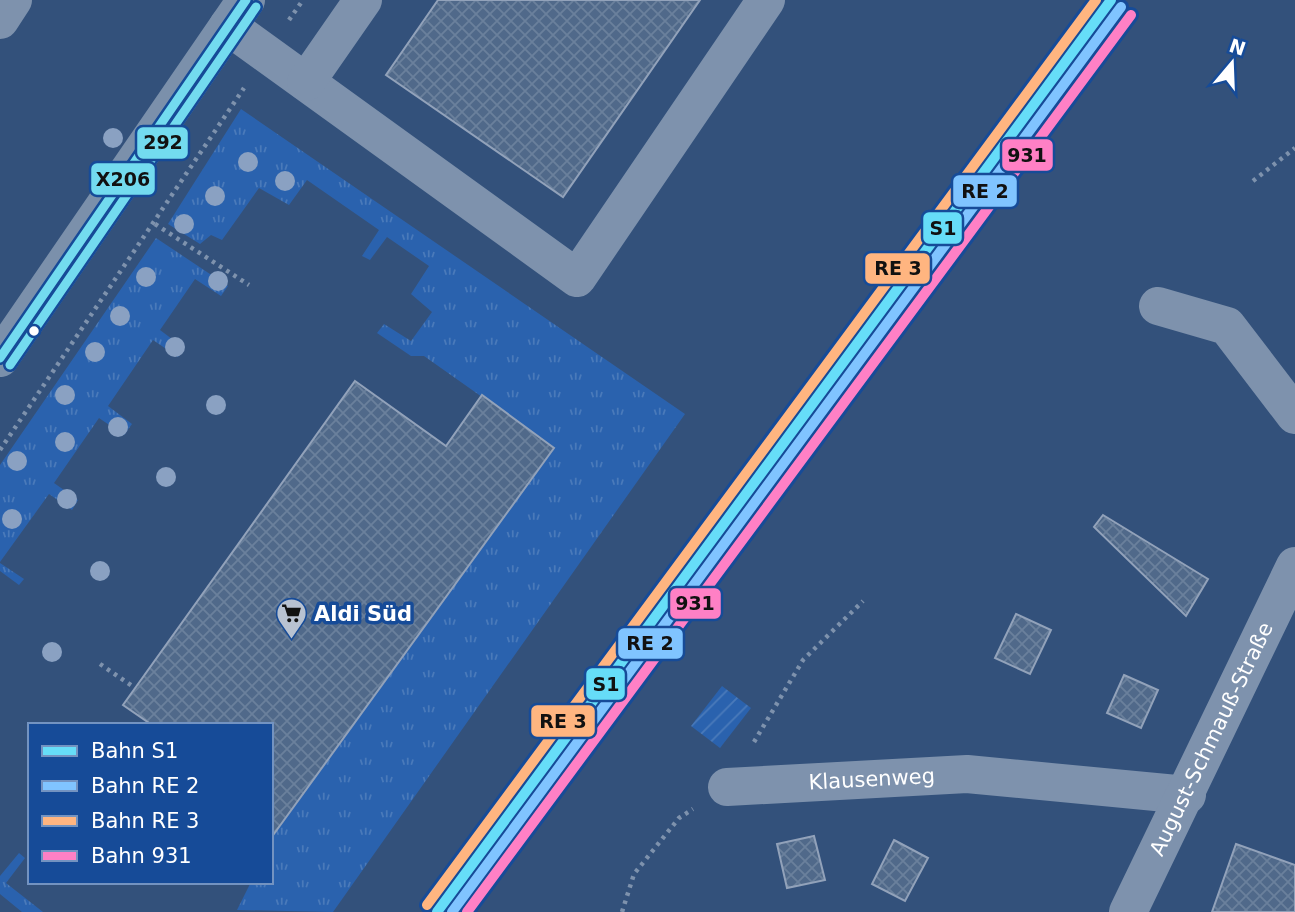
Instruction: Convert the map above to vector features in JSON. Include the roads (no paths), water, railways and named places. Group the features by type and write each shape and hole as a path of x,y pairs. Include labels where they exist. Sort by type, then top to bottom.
{"main road":[{"path":"0,358 237,13"}],"street":[{"path":"0,20 13,0"},
{"path":"306,82 363,0"},
{"path":"237,13 266,54 578,278 766,0"},
{"path":"1158,306 1227,326 1295,415"},
{"name":"August-Schmauß-Straße","path":"1128,912 1295,566"},
{"name":"Klausenweg","path":"727,787 967,774 1186,795"}],"rail line":[{"name":"S1","path":"437,912 1111,0"},
{"name":"931","path":"467,912 1131,15"}],"place":[{"name":"Aldi Süd","path":"291,641"}]}
